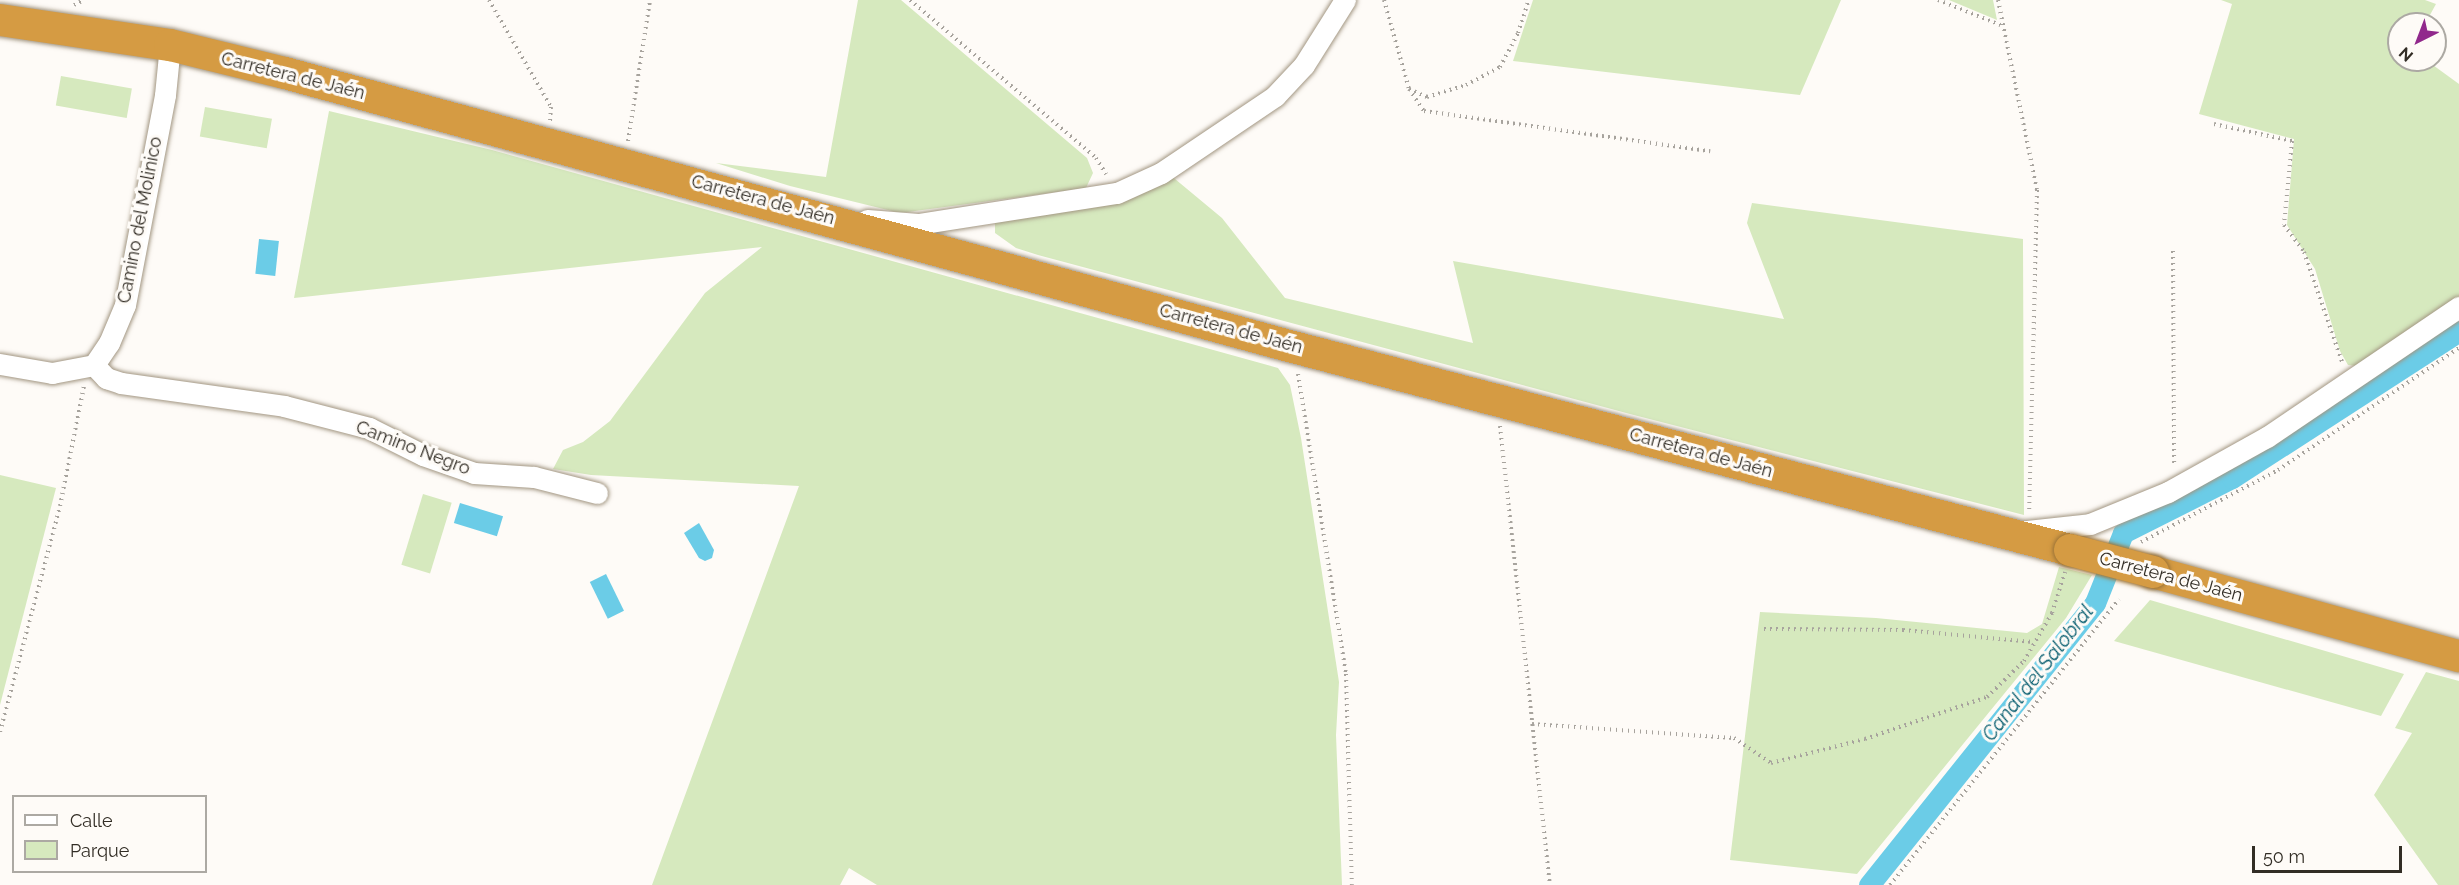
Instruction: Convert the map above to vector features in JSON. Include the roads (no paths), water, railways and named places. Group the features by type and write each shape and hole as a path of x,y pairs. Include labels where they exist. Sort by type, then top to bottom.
{"highway":[{"name":"Carretera de Jaén","path":"0,20 170,45 549,143 830,218 1293,347 2020,531 2070,550 2459,656"}],"street":[{"path":"830,218 918,224 1117,193 1161,173 1275,96 1304,64 1345,0"},
{"name":"Camino del Molinico","path":"94,365 125,305 165,95 170,45"},
{"path":"2020,531 2090,524 2175,488 2267,437 2459,307"},
{"path":"0,364 52,373 94,365"},
{"name":"Camino Negro","path":"94,365 106,378 121,383 284,406 369,428 440,462 474,473 534,477 597,493"}],"water":[{"path":"259,239 279,241 275,276 255,274"},
{"path":"460,503 503,516 497,536 454,523"},
{"path":"699,523 714,550 712,558 705,561 699,558 684,533"},
{"path":"606,574 624,611 608,619 590,582"}],"waterway":[{"name":"Canal del Salobral","path":"1869,885 2095,603 2123,533 2232,478 2459,331"}]}
